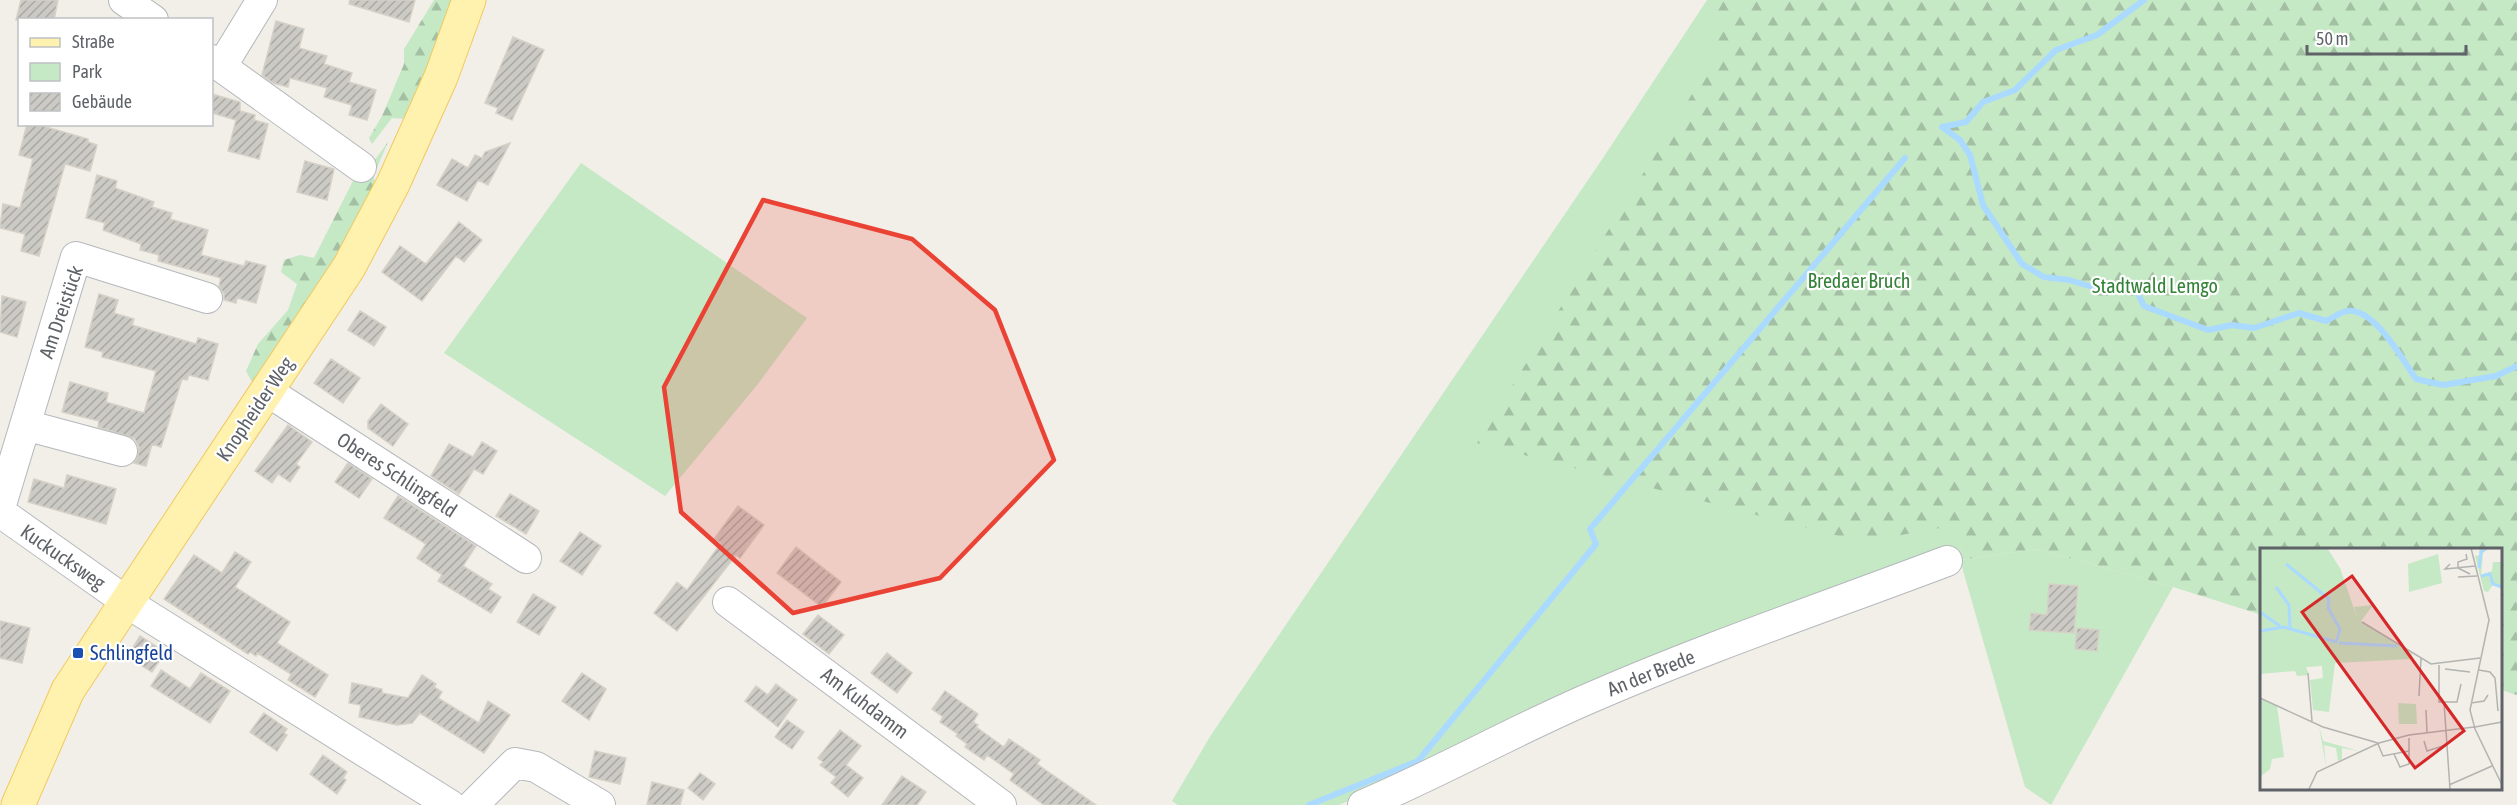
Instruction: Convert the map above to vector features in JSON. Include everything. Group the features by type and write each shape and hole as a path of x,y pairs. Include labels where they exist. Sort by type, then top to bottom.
{"main road":[{"name":"Knopheider Weg","path":"18,805 68,690 349,267 393,184 441,77 469,0"}],"street":[{"path":"124,0 150,18"},
{"path":"262,0 216,64 361,167"},
{"name":"Am Dreistück","path":"0,510 76,257 207,298"},
{"name":"Oberes Schlingfeld","path":"267,391 526,558"},
{"path":"25,425 122,451"},
{"name":"Kuckucksweg","path":"0,510 127,601"},
{"name":"An der Brede","path":"1363,805 1441,771 1587,699 1665,666 1947,561"},
{"path":"127,601 450,805"},
{"name":"Am Kuhdamm","path":"728,602 1001,805"},
{"path":"473,805 515,763 536,767 600,805"}],"highlighted area":[{"path":"763,200 912,239 995,310 1054,460 940,578 793,613 681,512 664,387"}],"green space":[{"path":"434,0 461,0 406,119 392,118 372,144 369,138 382,116 404,64 404,49"},
{"name":"Stadtwald Lemgo","path":"1707,0 2517,0 2500,548 2260,548 2260,550 2085,539 1964,543 1961,554 1935,560 1339,805 1178,805 1172,801 1211,735 1603,158"},
{"name":"Stadtwald Lemgo","path":"1715,0 2517,0 2517,695 2502,690 2502,548 2260,548 2260,614 2037,549 1960,560 1968,523 1862,542 1477,443 1718,52"},
{"path":"388,142 374,175 375,189 366,215 252,382 246,371 258,344 288,310 297,284 281,272 284,260 300,255 314,258 356,175 364,175"},
{"path":"581,163 807,318 758,384 665,496 444,353"},
{"path":"2037,549 2173,587 2051,805 2025,787 1960,560"}],"building":[{"path":"21,0 58,0 54,18 18,18 16,20"},
{"path":"350,0 415,0 409,22 349,4"},
{"path":"276,21 304,29 299,48 327,56 324,64 352,73 349,82 376,90 367,120 349,115 352,105 324,97 327,88 290,78 288,87 273,83 262,75"},
{"path":"513,37 544,50 512,120 496,113 498,108 485,103"},
{"path":"213,94 240,102 240,111 255,115 254,120 268,124 259,159 228,151 236,120 213,113"},
{"path":"26,126 43,126 88,139 88,142 97,145 90,171 65,164 39,256 21,251 25,234 0,228 3,204 20,208 33,159 19,155"},
{"path":"510,143 488,185 478,180 467,201 437,185 452,159 468,168 475,155 482,158 485,152"},
{"path":"305,161 334,169 327,200 297,192"},
{"path":"97,175 117,181 115,188 154,202 152,207 172,213 170,219 208,230 201,255 244,266 246,261 266,266 256,303 237,298 236,303 224,300 224,294 219,286 221,278 158,261 159,255 140,250 141,244 103,230 105,223 86,218"},
{"path":"459,222 482,240 464,262 456,256 422,301 382,272 400,246 426,264"},
{"path":"99,294 118,300 114,313 134,319 132,325 196,344 198,338 218,344 208,380 189,375 187,380 182,379 161,447 152,444 146,466 134,463 139,447 134,438 98,427 99,421 62,412 70,382 108,393 106,402 144,413 156,371 102,357 103,352 85,347"},
{"path":"2,296 26,302 17,337 0,332"},
{"path":"360,311 386,327 374,346 348,330"},
{"path":"331,359 360,378 343,403 314,383"},
{"path":"381,404 408,424 393,446 368,428 368,421"},
{"path":"288,425 312,442 296,464 300,467 290,482 278,474 272,483 255,471"},
{"path":"482,442 497,451 483,474 474,469 459,494 431,476 449,444 473,457"},
{"path":"348,463 372,479 359,498 335,482"},
{"path":"67,475 116,489 106,524 28,502 34,479 64,488"},
{"path":"510,494 539,511 526,534 496,516"},
{"path":"398,496 476,546 463,566 492,584 488,589 501,597 491,613 438,581 442,575 417,558 426,544 384,518"},
{"path":"738,506 764,525 740,558 736,555 677,631 654,613 677,582 687,590 721,543 714,539"},
{"path":"580,532 601,546 582,575 560,561"},
{"path":"796,547 841,582 822,607 777,573"},
{"path":"235,552 251,562 235,587 290,622 277,643 328,675 315,697 288,680 291,674 257,653 256,656 250,652 248,654 164,599 194,555 222,573"},
{"path":"2049,584 2078,586 2074,633 2029,630 2031,613 2047,615"},
{"path":"533,594 556,607 539,635 517,622"},
{"path":"818,615 844,635 829,654 803,634"},
{"path":"0,621 30,628 22,663 0,658"},
{"path":"2077,628 2099,630 2097,651 2075,649"},
{"path":"140,636 165,652 152,672 127,657"},
{"path":"887,653 912,673 897,693 871,673"},
{"path":"161,670 190,689 201,673 230,691 210,723 151,686"},
{"path":"582,673 606,689 589,720 562,701"},
{"path":"422,675 436,684 434,687 442,692 438,698 479,723 488,701 510,715 484,753 420,713 412,723 397,725 359,717 361,705 349,703 352,683 382,689 382,693 408,698"},
{"path":"776,684 797,700 778,727 745,701 756,686 768,695"},
{"path":"945,691 978,714 973,722 978,725 976,727 1004,747 1009,739 1040,760 1037,764 1096,805 1044,805 1010,780 1014,774 987,755 984,760 965,747 967,744 956,736 958,734 940,722 943,717 932,709"},
{"path":"264,713 287,729 284,733 287,735 277,751 250,732"},
{"path":"787,720 804,732 792,749 775,737"},
{"path":"840,730 861,746 846,765 863,778 848,797 831,783 836,777 820,765 823,762 818,758"},
{"path":"595,751 626,758 620,784 589,777"},
{"path":"323,755 347,772 343,778 346,780 337,794 310,774"},
{"path":"700,773 715,784 703,800 688,788"},
{"path":"902,776 926,792 917,805 882,805"},
{"path":"652,782 684,790 680,805 647,805"}],"waterway":[{"path":"1942,127 1966,122 1983,102 2015,90 2056,50 2097,35 2144,0"},
{"path":"1942,127 1960,140 1970,155 1983,205 2022,264 2044,277 2069,280 2089,286 2136,290 2144,306 2208,330 2232,325 2254,328 2299,313 2326,321 2347,311 2357,312 2368,318 2387,336 2416,379 2443,385 2496,376 2517,366"},
{"path":"1309,805 1418,761 1596,544 1590,529 1905,158"}],"place":[{"name":"Schlingfeld","path":"78,653"}],"park label":[{"name":"Bredaer Bruch","path":"1859,281"}]}
